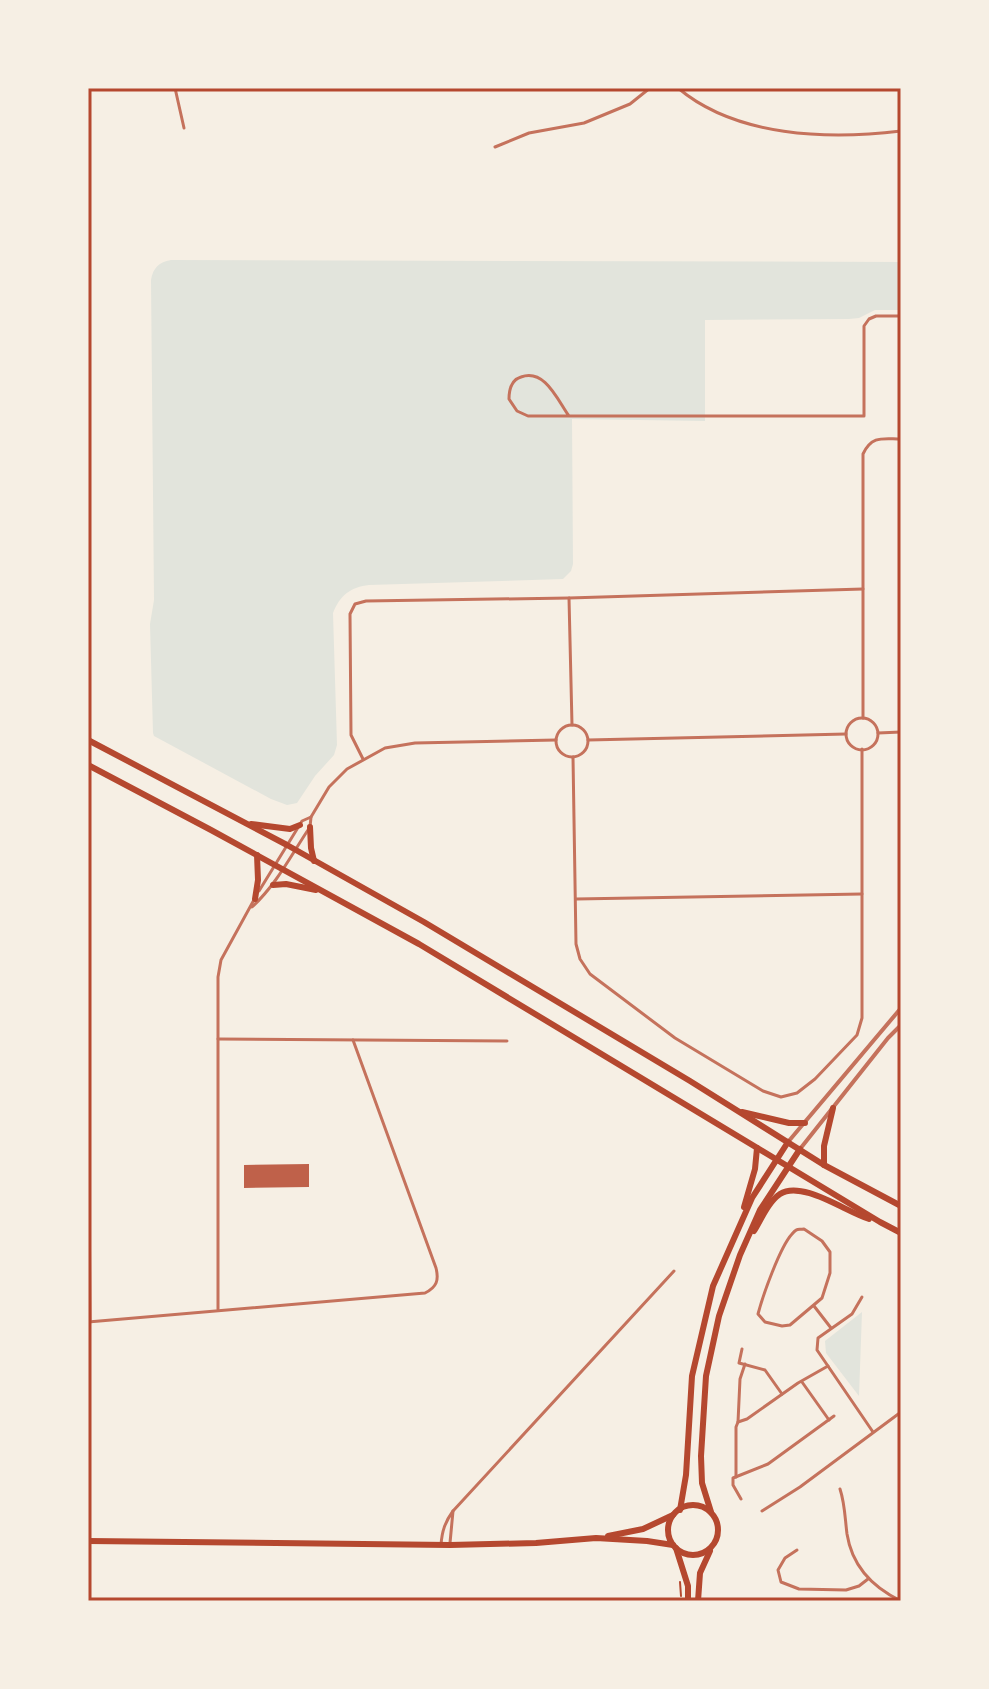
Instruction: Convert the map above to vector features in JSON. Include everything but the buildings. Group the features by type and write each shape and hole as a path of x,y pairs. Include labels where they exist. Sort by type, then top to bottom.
{"main road":[{"path":"88,740 287,845 424,922 824,1165 901,1206"},
{"path":"88,765 419,944 901,1233"},
{"path":"244,823 290,829 300,825"},
{"path":"310,827 314,861"},
{"path":"255,899 257,855"},
{"path":"273,885 286,884 323,891"},
{"path":"824,1165 824,1146 833,1108"},
{"path":"735,1110 789,1123 805,1123"},
{"path":"688,1601 688,1586 668,1532 677,1512 686,1475 692,1376 713,1286 742,1219 788,1142"},
{"path":"742,1219 757,1148"},
{"path":"698,1601 700,1573 718,1534 702,1483 701,1456 706,1376 719,1316 740,1255 760,1210 800,1149"},
{"path":"740,1255 773,1200 793,1190 822,1198 854,1214 880,1222"},
{"path":"88,1541 441,1545 536,1543 596,1538 643,1529 692,1506 711,1512"},
{"path":"596,1538 647,1541 674,1546 690,1555 705,1553 711,1548"}],"street":[{"path":"175,88 184,128"},
{"path":"495,147 529,133 584,123 630,104 650,88"},
{"path":"678,88 706,109 740,122 777,130 860,134 901,131"},
{"path":"569,416 542,380 526,376 514,381 509,399 517,411 528,416 569,416 864,416 864,326 876,316 901,316"},
{"path":"863,718 863,454 868,443 877,439 901,439"},
{"path":"363,759 351,735 350,614 355,604 366,601 863,589"},
{"path":"569,598 572,725"},
{"path":"863,718 874,723 878,733 872,746 857,749 849,743 846,734 854,720 863,718"},
{"path":"572,725 584,730 588,740 582,753 573,757 563,754 556,740 564,727 572,725"},
{"path":"878,733 901,732"},
{"path":"588,740 846,734"},
{"path":"250,908 273,885 310,827 311,817 329,787 347,769 363,759 385,748 415,743 556,740"},
{"path":"573,757 576,944 580,959 590,974 675,1038 763,1091 781,1097 797,1093 815,1079 857,1035 862,1018 862,749"},
{"path":"218,1311 218,977 221,960 302,821 311,817"},
{"path":"576,899 862,894"},
{"path":"788,1142 901,1008"},
{"path":"800,1149 901,1025"},
{"path":"88,1032 89,1322 425,1293 433,1289 437,1283 436,1268 353,1040"},
{"path":"218,1039 507,1041"},
{"path":"804,1229 822,1241 830,1252 827,1287 814,1305 790,1325 765,1322 758,1314 782,1252 790,1236 797,1230 804,1229"},
{"path":"441,1545 446,1520 453,1511 674,1271"},
{"path":"862,1297 852,1314 822,1334 816,1344 817,1350 873,1432"},
{"path":"814,1305 831,1328"},
{"path":"742,1349 739,1363 765,1370 782,1394"},
{"path":"736,1477 736,1427 740,1379 745,1364"},
{"path":"738,1422 828,1366"},
{"path":"802,1382 829,1420"},
{"path":"762,1511 800,1487 901,1412"},
{"path":"741,1499 732,1483 733,1478 768,1464 834,1416"},
{"path":"840,1489 853,1556 868,1579 901,1601"},
{"path":"450,1545 453,1511"},
{"path":"797,1550 785,1558 778,1570 781,1582 799,1589 846,1590 868,1579"}],"path":[{"path":"678,1574 681,1601"}],"shaded area":[{"path":"171,260 901,262 901,310 875,310 849,319 705,320 705,421 572,419 573,564 563,579 369,585 347,593 333,613 337,745 334,755 297,803 287,805 153,733 150,624 154,600 151,280 157,266"},
{"path":"862,1312 859,1396 826,1353 825,1341"}]}
